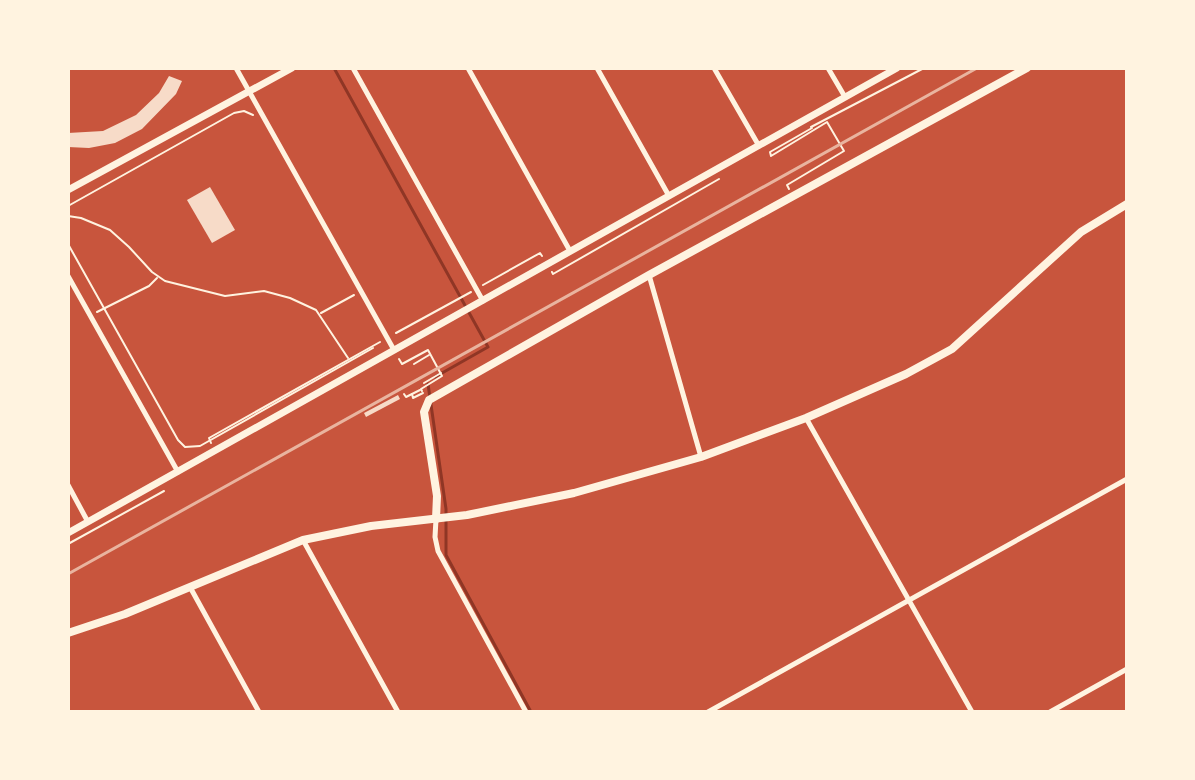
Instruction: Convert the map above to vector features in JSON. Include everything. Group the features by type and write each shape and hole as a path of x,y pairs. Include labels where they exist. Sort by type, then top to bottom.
{"main road":[{"path":"68,190 292,68"},
{"path":"68,533 897,68"},
{"path":"436,519 437,496 424,412 429,400 649,275 1027,68"},
{"path":"68,633 303,540 574,493 701,457 806,418 896,379 952,349 1081,232 1127,204"}],"street":[{"path":"236,68 394,350"},
{"path":"353,68 483,301"},
{"path":"468,68 570,251"},
{"path":"597,68 669,196"},
{"path":"714,68 759,146"},
{"path":"828,68 845,97"},
{"path":"649,275 701,457"},
{"path":"68,276 178,472"},
{"path":"806,418 972,712"},
{"path":"708,712 1127,479"},
{"path":"68,485 88,522"},
{"path":"436,519 438,551 526,712"},
{"path":"303,540 398,712"},
{"path":"190,587 259,712"},
{"path":"1050,712 1127,669"}],"path":[{"path":"68,206 234,113 244,111 256,119"},
{"path":"802,182 789,189 787,185 844,151 827,122 771,156 770,152 821,124 816,114"},
{"path":"68,216 110,230 158,277 215,295 236,296 264,291 278,294 320,313 350,362"},
{"path":"68,244 178,440 190,448 200,446 350,362 373,348 377,339"},
{"path":"91,316 149,286 158,277"},
{"path":"320,313 361,291"},
{"path":"394,350 404,369"},
{"path":"402,364 428,350 442,374"},
{"path":"414,364 430,355"},
{"path":"424,383 442,374"},
{"path":"404,394 406,397 422,390 442,374"}],"building":[{"path":"169,76 182,81 176,94 142,129 115,143 89,148 68,147 68,133 103,131 136,115 159,93"},
{"path":"210,187 235,230 212,243 187,200"},
{"path":"398,395 400,399 366,417 364,413"}],"waterway":[{"path":"334,68 488,347 435,377"},
{"path":"428,384 446,509 446,555 531,712"}],"railway":[{"path":"68,574 977,68"}]}
